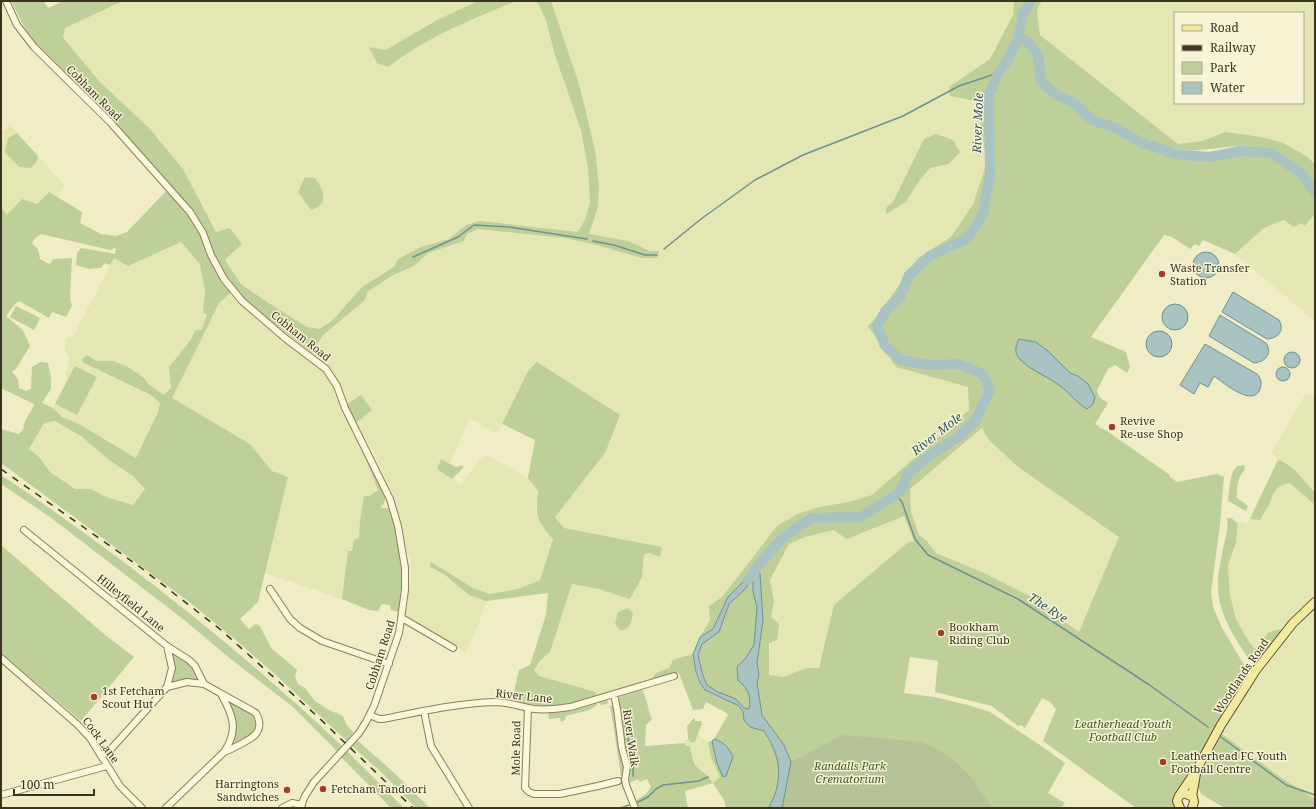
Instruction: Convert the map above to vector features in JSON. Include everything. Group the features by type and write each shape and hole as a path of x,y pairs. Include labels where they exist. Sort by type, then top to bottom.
{"main road":[{"name":"Woodlands Road","path":"1179,796 1197,769 1221,725 1260,665 1294,624 1315,602"},
{"name":"Woodlands Road","path":"1192,808 1194,802 1192,796 1197,769"},
{"path":"1179,807 1177,800 1179,796 1184,793 1192,796"}],"street":[{"name":"Cobham Road","path":"6,1 17,25 34,47 110,122 190,212 203,233 211,255 224,279 242,301 285,338 319,362 326,369 332,377 382,481 394,513 398,526 405,568 405,590 399,633 370,715 358,733 314,782 302,807"},
{"name":"Hilleyfield Lane","path":"24,530 167,646 189,660 195,666 204,684"},
{"path":"270,589 290,619 300,628 322,641 389,664"},
{"path":"402,618 453,648"},
{"path":"101,756 110,749 167,687 172,668 167,646"},
{"name":"Cock Lane","path":"1,658 72,719 90,738 120,786 142,808"},
{"name":"River Lane","path":"370,715 383,719 424,711 487,702 508,703 545,710 570,707 674,676"},
{"path":"167,687 188,682 204,684 256,713 260,722 258,731 253,738 224,752"},
{"path":"166,808 224,752 231,739 233,719 229,707 221,694"},
{"name":"River Walk","path":"614,694 622,748 627,767 626,785 635,808"},
{"name":"Mole Road","path":"528,708 525,788 529,792 534,794 560,794 618,781"},
{"path":"424,711 431,746 469,808"},
{"path":"1,795 107,766"},
{"path":"282,808 292,803 302,807"}],"green space":[{"path":"11,1 43,1 48,8 63,1 123,1 65,28 63,37 99,81 149,128 183,169 216,232 230,228 242,244 225,260 241,284 307,327 319,329 332,321 362,287 394,267 398,259 421,247 449,239 466,225 480,221 578,232 585,220 590,202 588,168 581,130 555,55 546,20 537,1 551,1 579,84 595,150 599,186 598,207 589,234 628,241 650,251 659,251 657,258 642,258 593,244 565,238 478,229 467,234 464,241 428,253 414,266 393,275 367,292 365,300 323,335 312,353 244,300 235,289 219,303 172,398 250,444 272,471 288,477 258,602 240,619 249,629 256,624 260,626 271,648 297,670 295,677 298,684 305,688 315,701 329,710 343,716 346,724 353,732 347,741 278,677 188,601 1,463 1,429 19,434 23,430 25,422 34,404 1,388 1,207 7,215 22,199 37,204 49,192 82,212 80,223 101,234 116,236 127,232 170,187 52,64 27,32","holes":["41,234 110,250 116,248 115,254 81,248 77,253 76,265 89,269 101,268 105,263 110,265 114,258 128,266 181,242 200,264 205,291 203,313 207,315 202,329 195,331 190,341 169,367 171,388 164,395 128,367 113,361 97,361 87,355 82,359 82,362 151,395 160,403 158,412 136,458 79,424 62,417 53,408 42,403 51,389 51,377 48,363 41,362 32,367 31,389 26,391 19,388 18,379 12,372 16,369 30,346 23,330 6,316 15,304 19,301 49,318 52,312 66,317 72,306 70,299 72,258 53,259 50,264 40,259 38,249 32,244 34,239","55,421 81,436 109,460 133,476 145,489 133,505 106,497 91,489 75,489 50,472 39,457 29,449 44,423"]},
{"path":"123,1 1014,1 1013,15 990,59 949,87 950,96 976,101 987,162 973,204 951,237 918,258 876,319 869,326 896,367 968,387 969,410 872,495 848,502 819,507 797,514 777,526 722,597 709,606 710,620 696,644 693,654 696,672 679,673 595,697 596,692 539,676 534,670 550,652 572,584 599,589 642,577 644,554 648,544 563,528 555,517 605,453 537,363 528,371 497,434 469,418 450,463 441,459 437,469 460,485 479,461 487,455 528,478 538,491 536,514 542,527 553,539 540,580 518,589 489,595 477,628 465,652 406,616 411,573 410,555 408,554 401,521 393,495 373,452 356,423 372,411 361,395 347,404 333,372 326,364 312,353 323,335 319,329 307,327 241,284 225,260 242,244 230,228 216,232 183,169 149,128 99,81 63,36 65,28"},
{"path":"478,1 516,1 433,38 388,67 377,63 369,47 386,50 437,20"},
{"name":"Leatherhead Youth Football Club","path":"1014,1 1042,1 1037,10 1040,35 1178,144 1203,141 1225,132 1248,135 1283,143 1308,157 1315,165 1315,185 1296,166 1276,153 1265,149 1240,146 1194,150 1174,148 1167,154 1194,159 1210,159 1236,155 1266,156 1281,162 1298,175 1315,196 1315,215 1305,226 1301,223 1294,227 1284,220 1264,228 1235,254 1203,240 1199,246 1195,244 1190,249 1172,237 1164,235 1091,337 1126,352 1130,367 1127,373 1115,365 1108,369 1097,390 1099,397 1108,403 1095,424 1170,475 1170,477 1177,482 1217,474 1224,477 1220,525 1211,592 1213,607 1222,628 1246,668 1244,676 1176,797 1175,808 1136,808 1043,741 1056,709 1050,702 1042,698 1025,728 1021,725 1018,726 992,706 935,692 938,661 910,657 904,693 934,697 990,712 1065,763 1048,793 1065,803 1061,808 782,808 784,745 762,715 757,683 759,675 757,663 763,620 760,573 752,567 744,581 728,597 713,629 700,637 710,620 709,606 722,597 777,526 797,514 819,507 848,502 872,495 969,410 968,387 896,367 868,326 876,318 918,258 951,237 973,204 987,162 976,101 950,96 949,87 990,59 1013,15","holes":["982,428 988,439 1018,467 1119,537 1079,632 1057,617 1045,604 984,573 936,553 926,540 919,535 911,512 910,489","904,516 914,541 907,543 834,605 819,668 807,668 783,677 769,675 769,643 777,640 779,624 771,617 774,601 770,580 789,544 805,537 834,530 847,539"]},
{"path":"1042,1 1311,1 1315,5 1315,165 1308,157 1266,138 1248,135 1225,132 1203,141 1178,144 1040,35 1037,10"},
{"path":"10,124 17,133 8,138 36,163 38,156 65,186 58,197 49,192 37,204 7,216 1,207 1,129 6,130"},
{"path":"17,133 38,156 36,163 31,168 19,167 5,152 8,138"},
{"path":"936,134 953,140 960,152 949,164 930,168 919,181 906,202 886,214 886,208 893,202 924,139"},
{"path":"305,177 315,178 323,195 320,205 311,210 298,192"},
{"path":"1315,215 1315,321 1235,254 1264,228 1285,220 1301,223 1309,220"},
{"path":"181,242 200,264 205,291 203,313 212,318 219,303 230,294 282,341 318,365 326,373 333,386 378,490 369,496 359,539 354,540 352,551 348,551 342,599 265,573 288,477 272,471 250,444 164,395 113,361 97,361 87,355 82,362 151,395 160,403 158,412 136,458 79,424 62,417 53,408 67,381 66,372 69,358 65,350 67,337 72,338 114,258 128,266"},
{"path":"16,306 40,318 34,330 10,317"},
{"path":"537,362 620,415 605,453 555,517 564,528 662,547 660,557 649,553 644,554 642,577 630,599 599,589 572,584 550,652 540,661 534,670 539,676 596,692 595,697 569,705 550,707 515,702 512,699 519,670 530,665 546,615 548,593 486,601 469,595 444,574 430,567 431,562 473,588 489,594 518,589 540,580 553,539 540,522 537,512 538,491 528,478 535,440 502,424 528,371"},
{"path":"75,366 97,377 77,415 55,404"},
{"path":"1306,393 1315,397 1315,594 1281,629 1269,632 1256,649 1246,637 1236,619 1230,595 1228,565 1236,543 1239,521 1247,524 1278,460 1272,452"},
{"path":"361,395 372,410 356,423 347,404"},
{"path":"55,421 81,436 109,460 133,476 145,489 133,505 106,497 91,489 75,489 50,472 39,457 29,449 44,423"},
{"path":"983,428 988,439 1018,467 1120,536 1079,632 1057,617 1045,604 984,573 936,553 926,540 919,535 911,512 910,489"},
{"path":"364,455 386,496 384,504 381,506 382,508 388,508 398,536 402,568 399,612 391,610 390,605 382,604 378,611 369,610 342,599 348,551 352,551 354,540 359,538 364,496 369,496 378,490"},
{"path":"441,459 456,467 462,465 464,467 452,479 437,469"},
{"path":"1278,460 1294,469 1315,493 1315,505 1290,483 1285,484 1276,490 1260,520 1250,519"},
{"path":"1245,465 1237,487 1237,498 1248,506 1246,511 1228,501 1230,482 1233,472 1238,466"},
{"path":"1,475 90,537 177,603 261,673 342,746 336,752 334,748 293,707 232,660 183,619 50,517 1,484"},
{"path":"904,516 914,541 907,543 834,605 819,668 807,668 783,677 769,675 771,617 774,601 770,580 789,544 805,537 835,530 847,539"},
{"path":"1227,518 1231,518 1238,523 1236,543 1228,565 1230,595 1236,619 1255,649 1269,632 1281,629 1281,632 1256,661 1251,660 1246,655 1231,630 1220,604 1218,577 1227,532"},
{"path":"1,545 104,634 134,657 81,721 1,653"},
{"path":"751,580 753,581 753,592 757,607 754,645 737,668 738,680 744,686 749,696 750,709 744,708 736,699 716,691 707,685 703,676 698,655 702,644 719,632 729,604 746,588"},
{"path":"1315,607 1315,799 1286,781 1222,734 1245,696 1269,663 1297,627"},
{"path":"628,608 633,613 631,622 626,629 620,630 615,624 618,612"},
{"path":"174,652 189,664 199,680 172,683 174,668 172,654"},
{"path":"693,654 697,677 704,689 735,704 745,715 750,727 764,731 769,738 777,761 778,776 774,796 769,808 726,808 724,800 713,783 720,777 711,757 708,742 721,741 714,739 728,715 706,702 703,709 693,710 679,673 651,681 656,673 669,668 673,660"},
{"path":"635,690 642,690 644,693 652,719 646,725 645,746 685,743 686,746 690,746 695,765 707,775 713,783 685,791 688,808 638,808 635,801 646,794 651,787 647,779 640,782 638,779 629,783 630,766 624,747 619,699 620,694"},
{"path":"605,698 608,701 607,704 600,705 599,702 597,702 597,705 594,708 566,716 565,720 561,722 560,718 549,719 548,713"},
{"path":"227,700 255,714 256,721 254,731 251,735 232,746 236,722 233,711"},
{"path":"609,706 614,706 625,764 623,775 621,776 611,710"},
{"path":"695,718 695,721 701,721 702,723 695,742 691,743 688,739 687,726"},
{"path":"697,734 708,742 711,757 720,777 713,783 708,775 697,767 690,746 686,746 685,740 688,739 691,743 695,742"},
{"path":"1222,734 1286,781 1315,799 1315,808 1225,808 1201,794 1198,787 1203,770"},
{"name":"Randalls Park Crematorium","path":"843,735 923,742 951,757 971,777 992,808 782,808 791,762"},
{"path":"358,741 391,770 430,808 416,808 380,771 352,746"},
{"path":"347,751 404,808 391,808 341,757"}],"water":[{"path":"1206,252 1215,256 1219,265 1215,274 1206,278 1197,274 1193,265 1197,256"},
{"path":"1233,292 1279,320 1281,324 1281,331 1274,337 1267,339 1222,312"},
{"path":"1175,304 1185,307 1188,317 1185,327 1175,330 1165,327 1162,317 1165,307"},
{"path":"1220,315 1266,343 1269,351 1267,357 1262,361 1254,363 1209,336"},
{"path":"1159,331 1168,335 1172,344 1168,353 1159,357 1150,353 1146,344 1150,335"},
{"path":"1019,339 1036,342 1049,352 1070,373 1078,376 1088,384 1095,397 1093,404 1087,409 1059,385 1023,362 1018,357 1016,352 1016,346"},
{"path":"1205,344 1257,374 1261,385 1256,394 1251,396 1238,392 1214,376 1208,387 1200,383 1194,394 1180,385"},
{"path":"1292,352 1299,357 1300,360 1295,367 1292,368 1285,363 1284,360 1289,353"},
{"path":"1280,367 1286,367 1290,371 1290,377 1286,381 1280,381 1276,377 1276,371"},
{"path":"752,567 760,573 763,620 757,663 759,675 757,683 762,715 784,745 791,762 782,808 769,808 777,785 778,768 775,753 769,738 764,731 750,727 744,720 743,712 739,706 705,690 700,683 696,672 693,654 700,637 713,629 728,597 744,581","holes":["751,581 753,581 753,592 757,607 754,645 745,659 737,667 738,680 744,686 749,696 749,709 744,708 736,699 716,691 707,685 703,676 698,655 702,644 719,632 729,604 746,588"]},
{"path":"714,739 726,746 733,757 726,776 723,777 717,763 712,741"}],"waterway":[{"name":"River Mole","path":"748,580 760,563 785,536 811,518 860,517 896,495 905,484 906,475 933,453 958,437 975,421 990,390 983,374 958,364 931,365 901,360 885,346 877,326 886,310 900,297 909,275 931,255 967,239 983,214 990,176 989,95 998,73 1007,61 1018,39 1023,13 1031,1"},
{"name":"River Mole","path":"1018,39 1026,40 1038,55 1041,81 1055,94 1074,103 1092,120 1116,128 1140,142 1176,154 1210,157 1240,151 1271,153 1301,173 1315,192"},
{"path":"664,249 701,219 755,180 803,155 903,116 959,86 998,73"},
{"path":"413,257 458,237 474,225 509,227 587,239"},
{"path":"593,241 614,245 645,255 657,255"},
{"name":"The Rye","path":"896,495 902,502 915,539 928,555 1018,599 1148,684 1208,727"},
{"path":"624,721 629,747"},
{"name":"The Rye","path":"1221,737 1286,785 1315,795"},
{"path":"631,756 633,776"},
{"path":"638,802 648,797 656,789 663,785 699,781 708,777"},
{"path":"621,808 629,805"}],"railway":[{"path":"1,469 140,567 221,630 317,716 413,808"}],"place":[{"name":"Waste Transfer Station","path":"1162,274"},
{"name":"Revive Re-use Shop","path":"1112,427"},
{"name":"Bookham Riding Club","path":"941,633"},
{"name":"1st Fetcham Scout Hut","path":"94,697"},
{"name":"Leatherhead FC Youth Football Centre","path":"1163,762"},
{"name":"Fetcham Tandoori","path":"323,789"},
{"name":"Harringtons Sandwiches","path":"287,790"}]}
